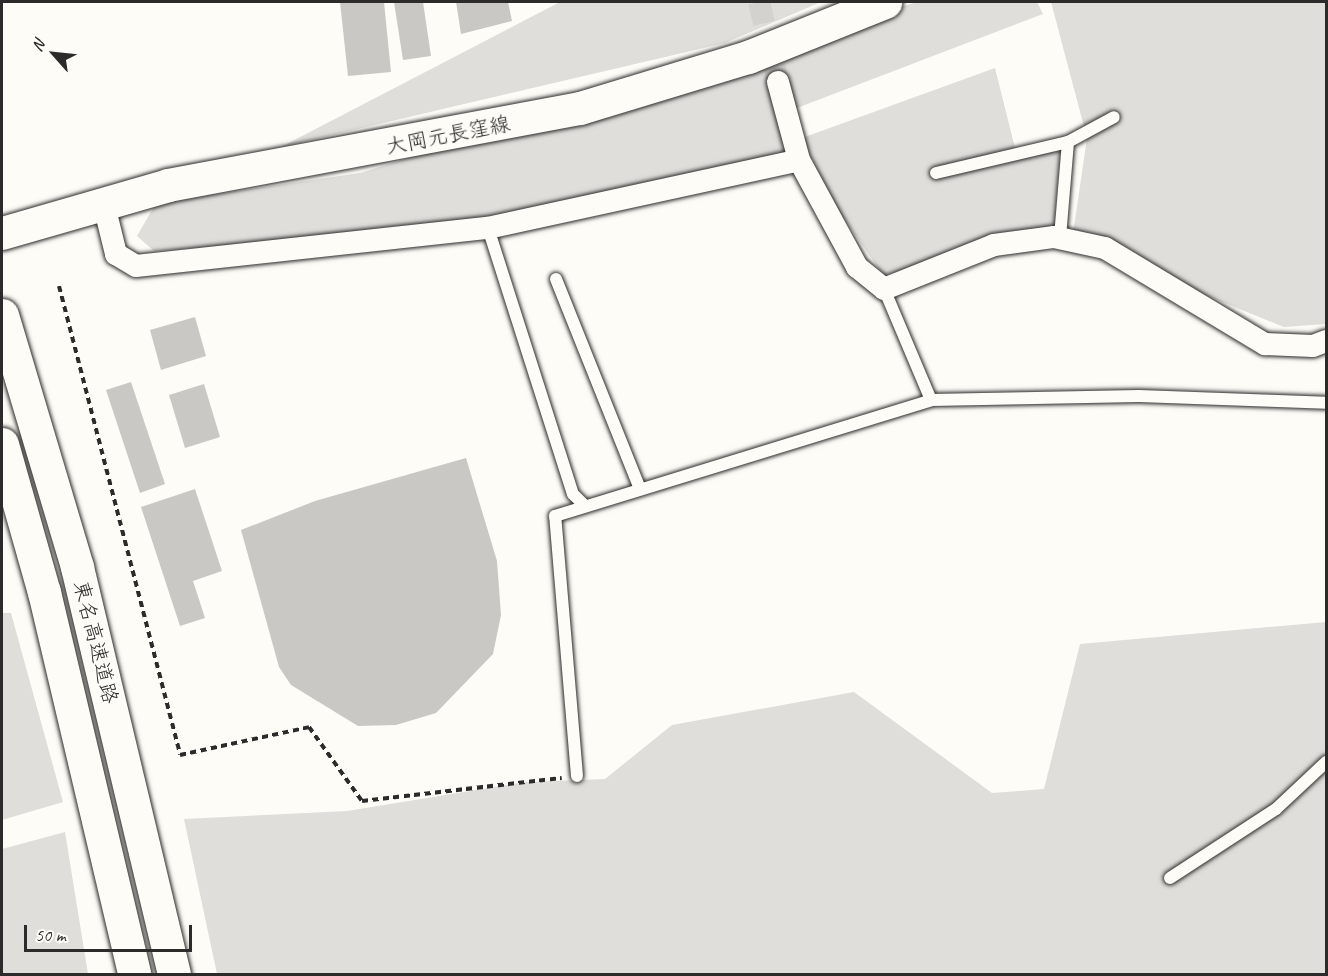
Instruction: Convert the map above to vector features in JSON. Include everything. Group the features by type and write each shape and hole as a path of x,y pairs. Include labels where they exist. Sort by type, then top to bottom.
{"main road":[{"name":"大岡元長窪線","path":"11,230 103,201 580,108 748,57 885,2"},
{"name":"東名高速道路","path":"2,315 77,567 174,975"},
{"name":"東名高速道路","path":"2,444 44,592 134,975"},
{"path":"77,567 123,703 192,975"}],"street":[{"path":"778,82 799,160 857,267 884,289 994,245 1060,238 1105,248 1265,344 1312,346 1326,341"},
{"path":"103,201 116,254 136,266 488,228 799,160"}],"lane":[{"path":"936,173 1068,142 1114,117"},
{"path":"1060,238 1068,142"},
{"path":"488,228 573,494 585,506"},
{"path":"556,279 640,489"},
{"path":"884,289 930,400"},
{"path":"577,776 555,516 930,400 1139,396 1326,403"},
{"path":"1170,878 1276,809 1326,762"}],"path":[{"path":"59,286 180,755 309,727 362,801 577,776"}],"shaded area":[{"path":"560,2 821,2 725,43 281,147"},
{"path":"917,2 1037,2 1043,14 776,116 789,155 497,226 154,251 137,236 156,203 360,173"},
{"path":"1051,2 1326,2 1326,324 1284,327 1072,241 1087,138"},
{"path":"995,68 1015,148 1060,152 1054,232 883,275 836,207 802,138"},
{"path":"2,613 11,613 63,802 2,820"},
{"path":"1326,622 1326,974 217,974 184,819 347,811 526,782 605,779 672,725 854,692 992,793 1044,789 1080,644"},
{"path":"65,832 88,974 2,974 2,849"}],"building":[{"path":"340,2 384,2 391,72 348,76"},
{"path":"394,2 423,2 431,56 403,60"},
{"path":"456,2 508,2 512,21 461,34"},
{"path":"195,317 206,356 161,370 150,330"},
{"path":"131,382 165,484 140,493 106,390"},
{"path":"204,384 220,437 185,448 169,395"},
{"path":"466,458 497,561 501,615 493,654 436,713 396,725 358,726 291,685 279,667 241,530 315,501"},
{"path":"195,489 222,571 193,581 205,618 180,626 141,507"}],"tunnel":[{"path":"759,2 778,82"}]}
